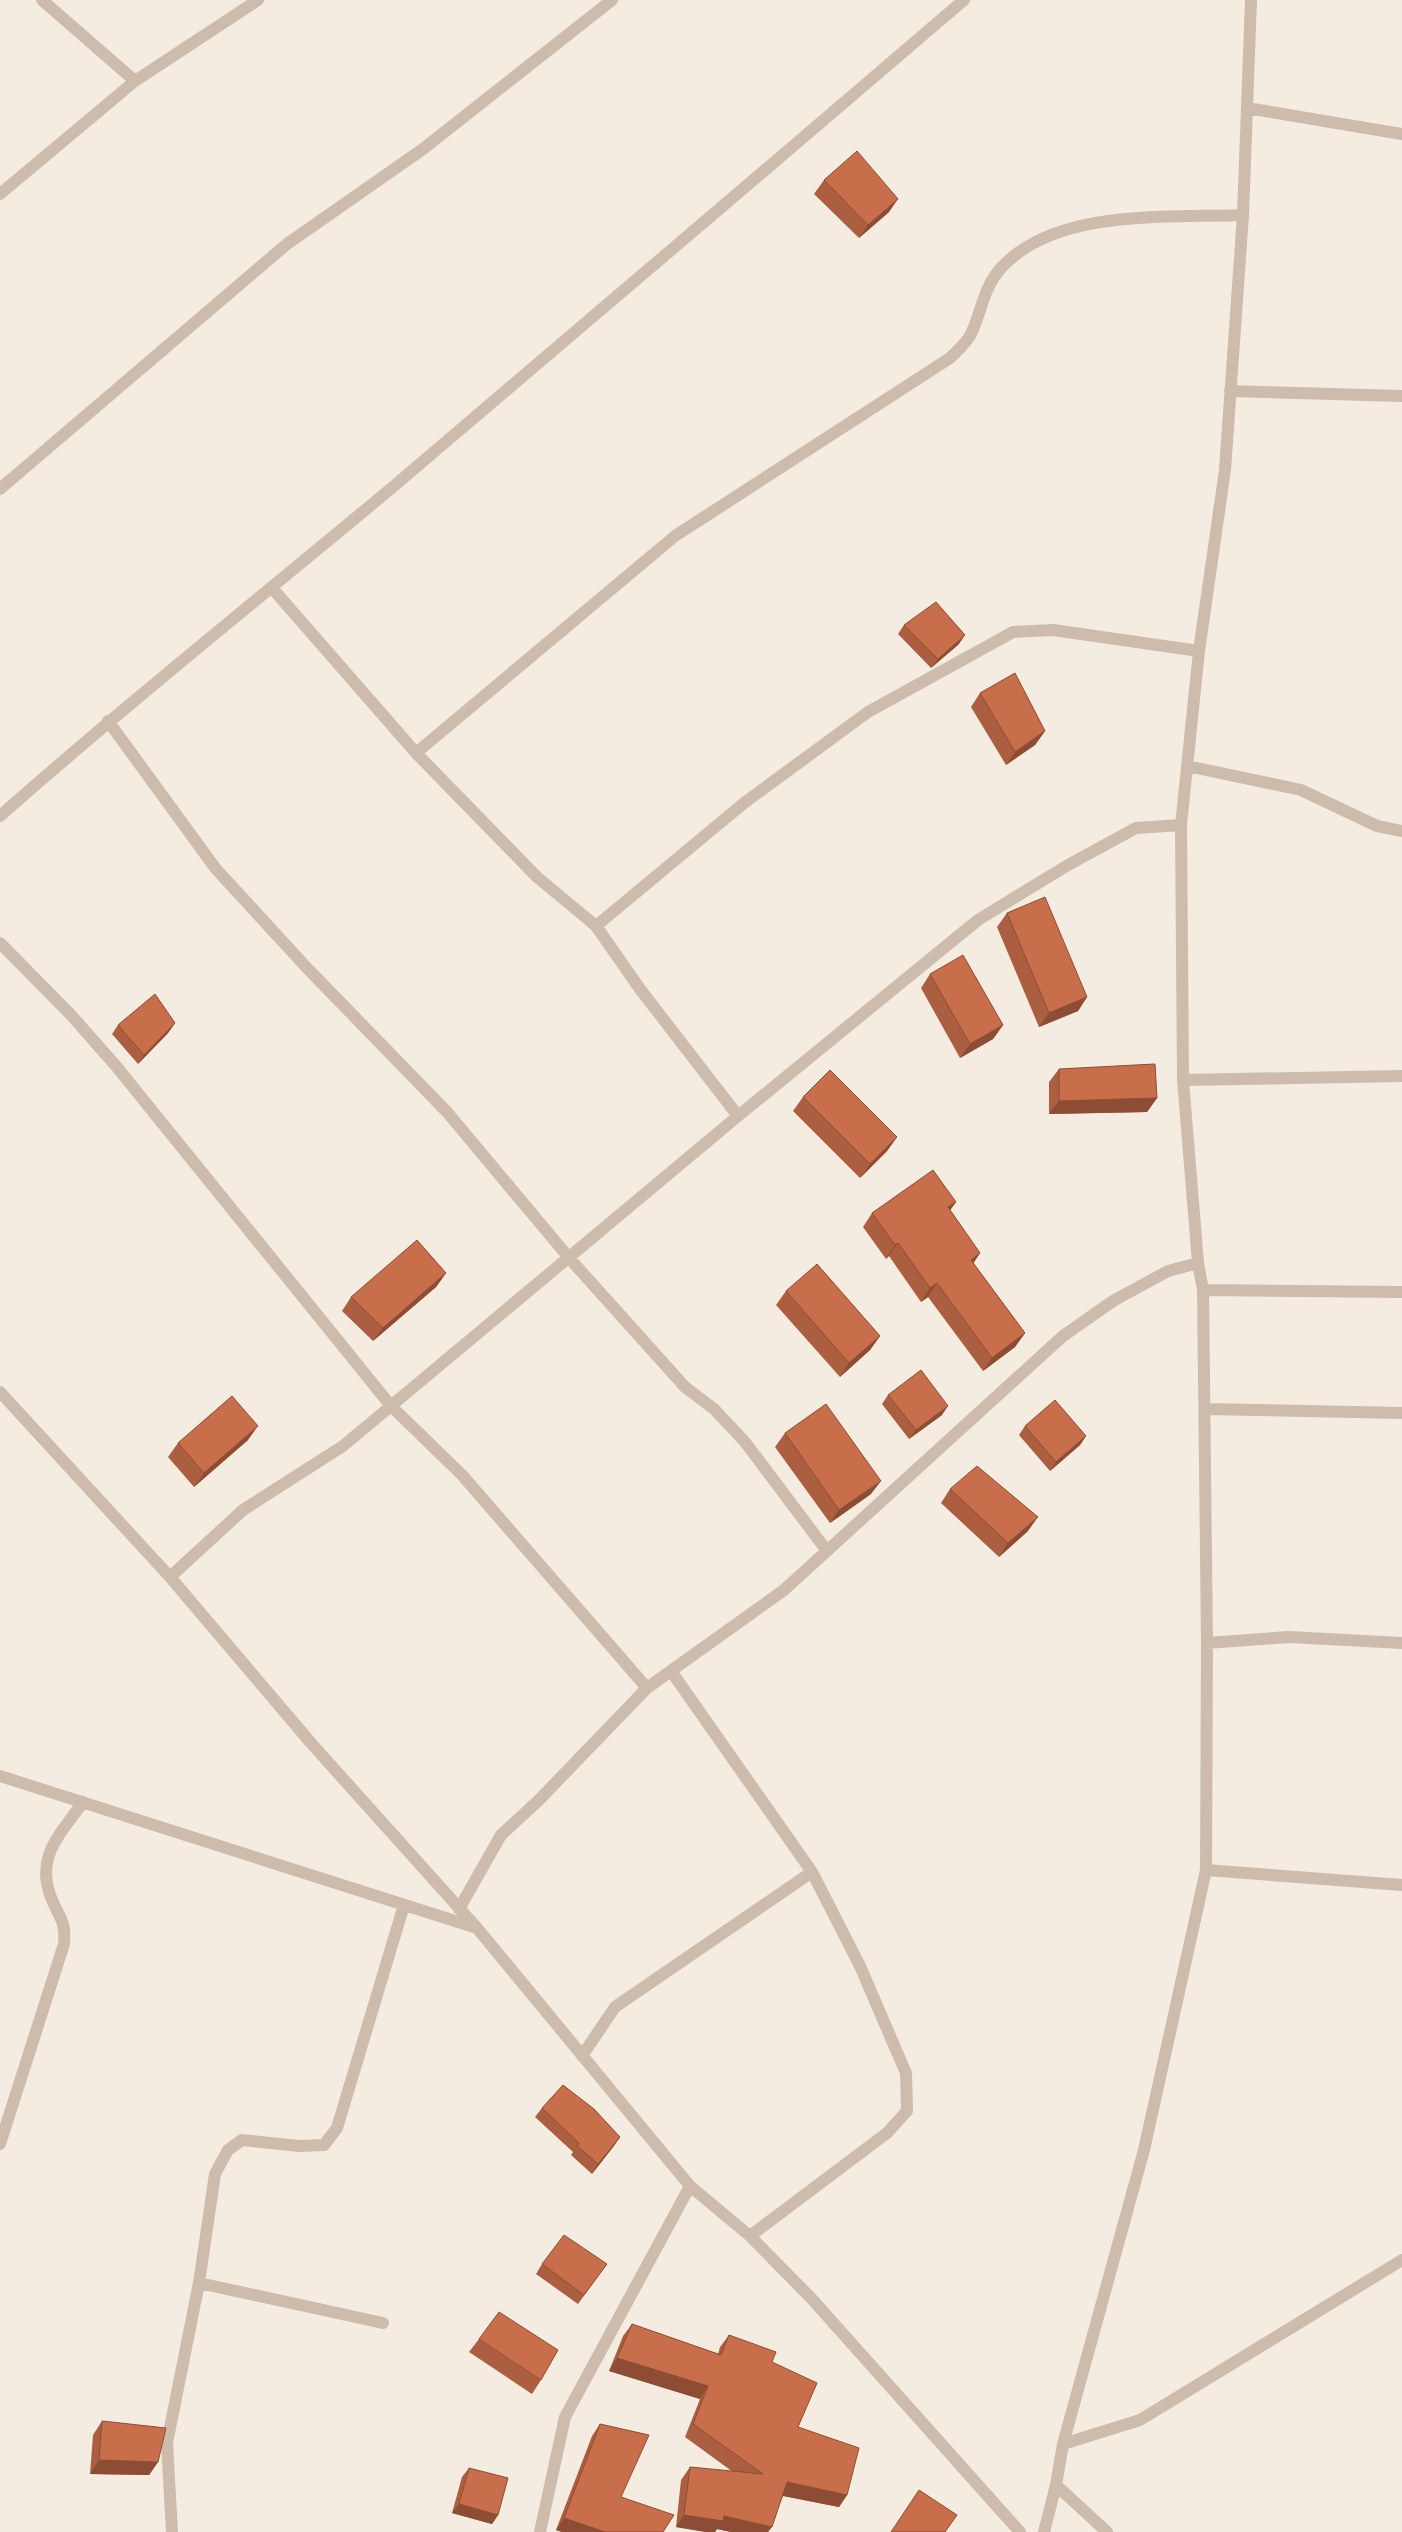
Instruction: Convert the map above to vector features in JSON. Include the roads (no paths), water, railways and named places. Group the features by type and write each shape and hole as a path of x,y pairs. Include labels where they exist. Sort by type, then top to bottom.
{"street":[{"path":"42,0 135,81"},
{"path":"0,194 135,81 258,0"},
{"path":"0,489 287,244 423,150 612,0"},
{"path":"0,816 108,720 272,588 964,0"},
{"path":"1044,2532 1064,2444 1144,2150 1206,1870 1207,1643 1203,1290 1198,1263 1183,1080 1181,825 1199,651 1225,470 1243,216 1251,0"},
{"path":"1248,108 1402,134"},
{"path":"416,753 675,536 950,358 971,334 988,285 1003,266 1033,244 1063,229 1098,221 1243,216"},
{"path":"1230,391 1402,396"},
{"path":"272,588 416,753 537,877 596,926 640,989 738,1116"},
{"path":"596,926 744,803 868,712 1012,632 1053,630 1199,651"},
{"path":"108,720 216,869 308,969 447,1112 570,1259 685,1387 714,1409 745,1442 827,1551"},
{"path":"1187,766 1301,790 1377,826 1402,830"},
{"path":"170,1577 243,1510 344,1446 570,1259 738,1116 978,920 1068,865 1136,828 1181,825"},
{"path":"0,944 71,1014 116,1066 392,1406 462,1475 647,1688"},
{"path":"1183,1080 1402,1076"},
{"path":"459,1909 501,1835 538,1801 647,1688 784,1590 1063,1336 1113,1301 1168,1271 1198,1263"},
{"path":"1203,1290 1402,1292"},
{"path":"0,1392 170,1577 311,1743 477,1928 690,2186 750,2236 811,2298 1020,2532"},
{"path":"1204,1409 1402,1414"},
{"path":"1207,1643 1289,1637 1402,1643"},
{"path":"671,1671 812,1872 860,1966 906,2073 907,2111 887,2133 750,2236"},
{"path":"0,1776 477,1928"},
{"path":"1,2138 64,1944 66,1927 46,1884 48,1851 83,1802"},
{"path":"1206,1870 1402,1885"},
{"path":"582,2056 615,2007 812,1872"},
{"path":"172,2532 167,2443 198,2283 215,2174 228,2150 242,2140 299,2146 324,2145 337,2128 404,1905"},
{"path":"540,2532 565,2417 690,2186"},
{"path":"1064,2444 1140,2420 1402,2260"},
{"path":"198,2283 382,2323"},
{"path":"1056,2485 1107,2532"}]}
